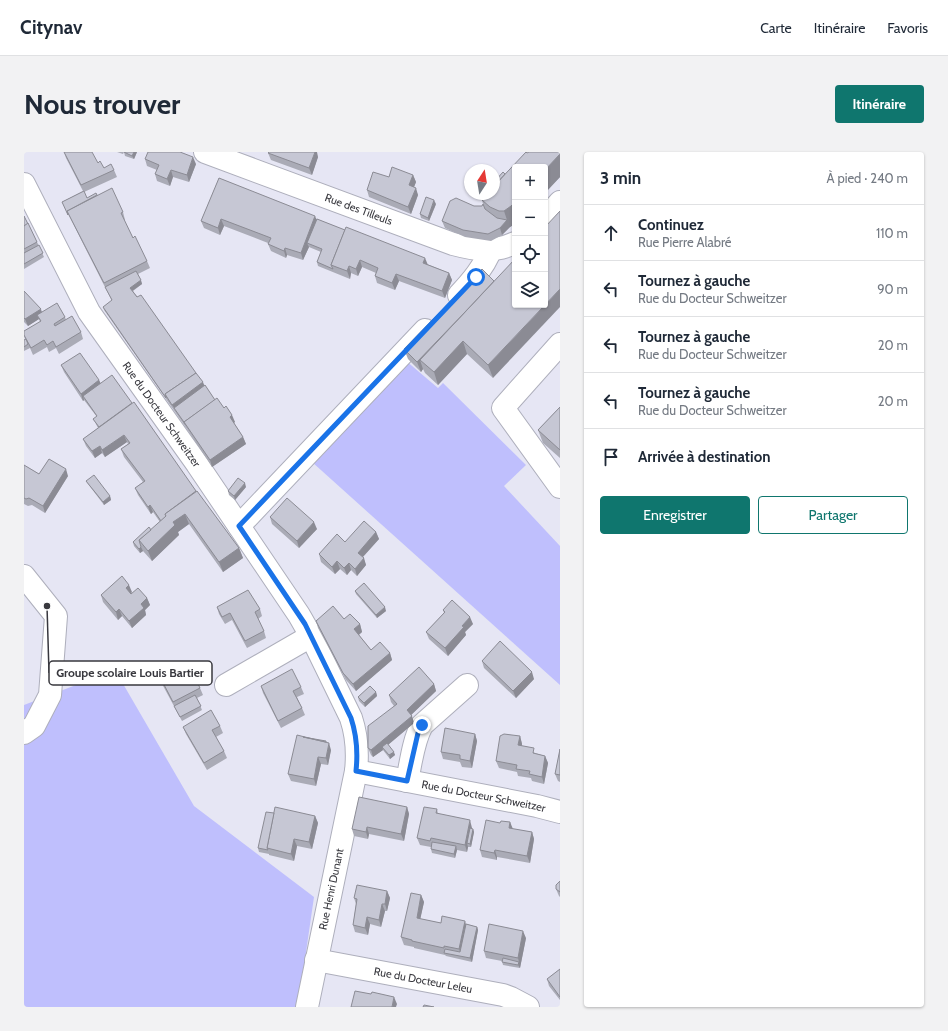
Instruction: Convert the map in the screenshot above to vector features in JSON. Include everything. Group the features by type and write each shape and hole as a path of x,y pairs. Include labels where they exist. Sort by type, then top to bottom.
{"street":[{"name":"Rue des Tilleuls","path":"205,152 432,237 468,248 491,250 512,244"},
{"name":"Rue du Docteur Schweitzer","path":"24,184 89,312 197,464 312,636 351,718 356,732 358,744 356,771 538,806 560,812"},
{"path":"548,216 560,202"},
{"path":"239,526 476,277 491,250"},
{"path":"560,344 503,408 560,486"},
{"path":"24,576 56,616 50,695 34,726 24,733"},
{"path":"226,685 312,636"},
{"name":"Rue du Docteur Schweitzer","path":"407,781 418,733 422,725 467,685"},
{"name":"Rue Henri Dunant","path":"307,1007 356,771"},
{"name":"Rue du Docteur Leleu","path":"316,960 503,995 528,1007"}],"shaded area":[{"path":"405,360 438,388 443,383 526,465 504,486 560,546 560,685 312,462"},
{"path":"115,670 194,806 314,897 298,1007 24,1007 24,705"}],"building":[{"path":"64,152 92,152 98,163 100,161 104,168 111,164 114,170 81,185"},
{"path":"124,152 134,152 132,156"},
{"path":"148,152 180,152 193,157 187,175 171,170 167,179 155,174 159,165 145,159"},
{"path":"315,152 309,168 268,153"},
{"path":"526,152 560,152 560,154 548,167 548,164 515,164"},
{"path":"392,167 413,175 409,185 416,188 408,207 367,190 373,172 389,177"},
{"path":"512,167 512,205 504,211 499,211 490,207 482,200 500,200 500,180"},
{"path":"503,172 505,174 500,179 500,175"},
{"path":"219,178 315,216 301,253 285,248 284,251 268,244 271,238 221,219 218,228 201,221"},
{"path":"112,188 123,212 121,213 133,238 135,236 147,261 104,283 67,211"},
{"path":"84,191 87,198 96,193 97,195 67,211 68,215 62,202"},
{"path":"426,197 434,200 428,218 420,214"},
{"path":"456,198 474,206 482,206 483,204 485,209 497,218 507,220 500,228 488,234 463,230 442,221 450,201"},
{"path":"560,211 560,289 548,302 548,224"},
{"path":"24,216 28,224 24,226"},
{"path":"317,219 345,230 331,265 333,269 317,262 322,249 307,243"},
{"path":"28,223 37,242 24,249 24,226"},
{"path":"346,227 425,258 423,263 449,273 442,291 396,274 392,283 375,276 378,268 360,260 356,269 349,266 347,271 331,265"},
{"path":"39,245 43,253 24,264 24,253"},
{"path":"512,262 512,308 542,308 488,365 463,341 434,372 420,360"},
{"path":"482,269 494,281 417,362 404,349"},
{"path":"136,271 141,280 130,288 137,297 141,295 196,373 165,394 166,398 103,307 112,300 105,287"},
{"path":"24,291 41,309 25,319 24,318"},
{"path":"57,303 65,317 54,324 55,326 72,316 81,332 56,347 53,341 47,345 44,340 31,348 24,335 24,331 41,321 37,315"},
{"path":"26,339 28,344 24,347 24,340"},
{"path":"80,353 99,380 81,394 61,365"},
{"path":"196,373 203,382 172,405 165,394"},
{"path":"112,375 132,403 99,427 93,419 97,416 83,396"},
{"path":"205,385 215,400 184,422 186,425 174,408"},
{"path":"217,398 224,408 226,406 232,415 230,417 243,437 210,460 184,422"},
{"path":"134,402 196,491 165,514 166,516 161,521 150,505 148,507 135,488 145,481 121,449 130,443 124,435 102,450 100,446 92,451 83,439"},
{"path":"560,407 560,450 538,430"},
{"path":"49,459 66,469 43,506 29,498 24,498 24,465 39,474"},
{"path":"94,475 110,496 103,502 86,481"},
{"path":"238,478 245,483 234,496 228,491"},
{"path":"197,491 239,548 219,562 185,514 173,522 175,525 148,551 139,540 166,516 165,514"},
{"path":"287,498 314,522 297,541 270,517"},
{"path":"364,521 376,532 358,553 364,558 355,569 349,563 344,568 337,561 332,567 319,554 337,534 345,542"},
{"path":"149,527 151,530 139,540 141,547 139,549 133,542"},
{"path":"122,576 129,585 126,588 131,594 138,588 147,598 141,604 144,608 129,621 119,609 116,612 101,595"},
{"path":"364,583 385,607 376,615 355,591"},
{"path":"248,590 260,609 255,612 264,631 245,641 230,613 222,617 217,607"},
{"path":"452,600 470,617 462,626 464,627 445,648 426,632 445,612 443,610"},
{"path":"333,606 344,619 350,614 360,624 354,629 371,650 380,642 390,653 353,684 343,673 316,621"},
{"path":"500,641 532,672 513,691 482,661"},
{"path":"179,664 188,682 195,678 200,688 173,702 159,675"},
{"path":"419,667 434,684 407,710 412,716 371,750 368,748 368,726 397,704 389,695"},
{"path":"292,669 301,687 293,691 302,708 278,721 261,686"},
{"path":"370,686 376,692 364,703 358,697"},
{"path":"195,695 201,706 180,717 174,706"},
{"path":"211,710 220,726 212,730 224,751 204,763 183,727"},
{"path":"445,728 475,734 470,761 460,759 460,755 441,752"},
{"path":"504,734 520,736 518,745 534,748 533,753 545,756 542,777 529,774 530,771 516,769 517,765 496,761 500,736"},
{"path":"297,735 329,743 326,758 318,757 314,779 288,774"},
{"path":"303,737 326,741 326,742"},
{"path":"387,743 394,752 389,755 382,747"},
{"path":"560,749 560,775 555,774"},
{"path":"359,797 407,807 401,834 367,827 366,832 352,829"},
{"path":"275,807 315,816 309,842 294,839 291,854 267,848"},
{"path":"424,807 437,809 436,813 470,820 465,845 431,838 430,841 417,838"},
{"path":"266,812 274,813 267,848 268,850 258,848"},
{"path":"486,820 500,823 501,821 510,822 509,828 532,832 527,856 495,850 494,853 480,850"},
{"path":"470,828 473,829 470,844 467,843"},
{"path":"432,842 456,846 454,854 431,849"},
{"path":"560,881 560,892 556,889 556,885"},
{"path":"357,885 387,891 385,904 382,904 379,920 367,917 365,928 353,925 357,899 354,898"},
{"path":"411,893 421,895 417,918 441,923 442,916 465,921 459,949 444,946 444,948 401,937"},
{"path":"466,924 477,927 470,958 444,953 445,949 460,952"},
{"path":"489,924 523,931 518,958 484,951"},
{"path":"503,958 519,962 518,965 502,962"},
{"path":"560,969 560,997 547,979"},
{"path":"355,991 371,994 372,992 394,997 392,1007 351,1007"},
{"path":"424,1005 434,1007 423,1007"}],"place":[{"name":"Groupe scolaire Louis Bartier","path":"47,606"}],"route":[{"path":"422,725 416,740 407,781 356,771 358,744 356,732 351,718 312,636 239,526 476,277"}]}
